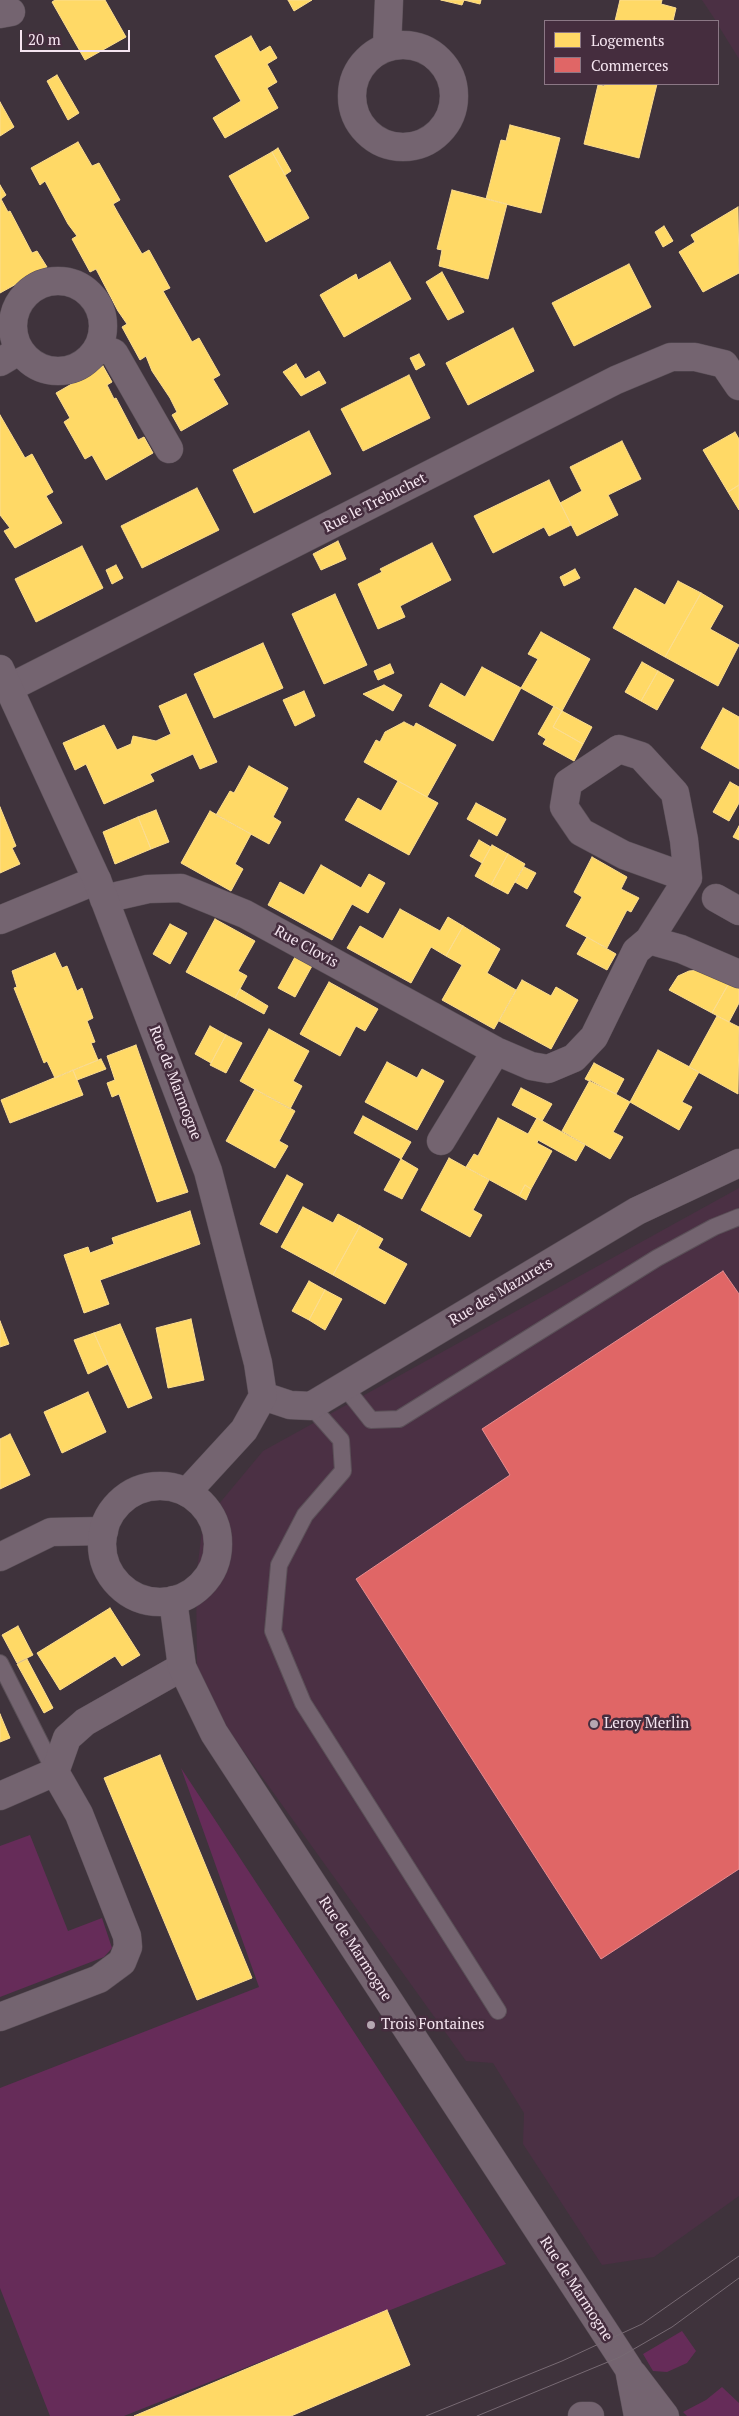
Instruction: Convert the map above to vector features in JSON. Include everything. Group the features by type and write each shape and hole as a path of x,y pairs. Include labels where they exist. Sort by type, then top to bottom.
{"street":[{"path":"387,47 390,0"},
{"path":"64,281 79,286 95,298 103,316 104,330 99,347 89,359 72,370 54,372 10,356 14,335 13,320 20,303 35,287 64,281"},
{"path":"99,347 114,353 169,449"},
{"name":"Rue le Trebuchet","path":"4,678 616,380 671,357 695,357 724,364 739,386"},
{"name":"Rue de Marmogne","path":"4,678 100,890 208,1171 258,1363 263,1396"},
{"path":"619,749 641,756 675,793 684,840 688,878 624,855 581,832 564,807 568,783 619,749"},
{"name":"Rue Clovis","path":"0,920 100,890 181,888 245,914 496,1051 531,1066 548,1069 574,1058 594,1037 643,946 688,878"},
{"path":"643,946 681,949 739,974"},
{"path":"441,1141 496,1051"},
{"name":"Rue des Mazurets","path":"311,1406 637,1211 739,1163"},
{"path":"187,1492 244,1430 263,1396 290,1405 311,1406"},
{"path":"153,1487 170,1487 187,1492 202,1503 212,1517 218,1533 218,1551 213,1568 203,1583 189,1594 172,1600 153,1602 135,1596 119,1584 108,1569 103,1550 104,1531 110,1514 121,1501 136,1491 153,1487"},
{"path":"0,1557 51,1532 104,1531"},
{"name":"Rue de Marmogne","path":"172,1600 182,1667 214,1733 629,2369 638,2416"},
{"path":"0,1796 55,1772 67,1738 85,1722 182,1667"},
{"path":"0,2018 98,1979 122,1962 128,1948 127,1936 79,1814 55,1772"},
{"path":"629,2369 664,2416"},
{"path":"582,2416 590,2416"}],"lane":[{"path":"344,1386 371,1420 399,1419 657,1258 714,1227 739,1217"},
{"path":"311,1406 341,1440 343,1471 305,1515 279,1565 273,1631 303,1703 498,2011"},
{"path":"0,1663 55,1772"}],"shaded area":[{"path":"702,0 739,0 739,59 719,27 719,20 715,20"},
{"path":"739,1188 739,2196 654,2257 602,2265 523,2144 524,2113 493,2063 466,2061 219,1717 197,1665 196,1578 203,1523 263,1451"},
{"path":"181,1768 506,2264 124,2416 50,2416 0,2288 0,2088 259,1987"},
{"path":"30,1835 68,1931 102,1918 112,1948 104,1957 0,1997 0,1846"},
{"path":"682,2331 696,2351 687,2363 667,2372 653,2371 643,2354"},
{"path":"722,2387 739,2403 739,2416 687,2416 683,2412 706,2400"}],"building: Logements":[{"path":"55,0 105,0 126,37 85,60 52,2"},
{"path":"288,0 312,0 294,11"},
{"path":"441,0 464,0 462,5"},
{"path":"464,0 481,0 480,4"},
{"path":"620,0 662,0 661,4 676,8 673,20 615,20"},
{"path":"251,36 260,52 270,46 277,58 267,64 277,82 267,88 278,108 225,138 213,118 241,101 215,56"},
{"path":"57,75 79,113 68,120 47,81"},
{"path":"598,85 657,85 639,158 584,144"},
{"path":"0,102 14,127 0,136"},
{"path":"510,125 560,138 541,213 486,199 501,140 506,141"},
{"path":"78,142 92,166 99,163 120,200 113,204 118,213 142,254 149,250 170,288 163,291 192,342 199,338 220,375 213,379 228,404 181,431 172,415 177,412 170,398 152,371 146,356 140,360 122,327 127,324 96,269 90,272 72,239 77,236 68,224 45,181 40,185 31,168"},
{"path":"278,148 291,171 285,175 272,152"},
{"path":"272,152 309,218 266,242 229,176"},
{"path":"0,185 6,195 1,199 8,212 10,211 32,253 37,251 47,267 0,293"},
{"path":"452,190 507,204 488,279 439,266 442,250 437,249"},
{"path":"738,207 739,273 703,292 679,252 695,242 691,235"},
{"path":"664,226 673,241 663,247 655,232"},
{"path":"390,262 411,299 344,337 320,295 356,274 358,280"},
{"path":"629,264 651,307 574,346 552,303"},
{"path":"442,272 464,312 448,320 426,282"},
{"path":"513,328 534,371 468,405 446,363"},
{"path":"419,354 425,365 416,370 410,358"},
{"path":"296,364 305,379 319,371 326,383 301,396 283,372"},
{"path":"103,366 112,382 107,385 114,399 116,398 138,440 144,437 153,453 106,480 92,455 85,459 64,422 70,418 56,393"},
{"path":"409,375 430,418 363,451 341,409"},
{"path":"0,415 25,458 32,454 53,492 46,496 62,523 15,548 4,531 10,528 0,515"},
{"path":"309,431 331,474 254,513 233,470"},
{"path":"735,432 739,439 739,485 728,492 703,450"},
{"path":"622,441 641,479 608,495 618,515 577,536 560,503 582,491 570,467"},
{"path":"549,480 571,525 549,536 544,527 493,553 474,516"},
{"path":"739,485 739,510 728,492"},
{"path":"197,488 219,530 142,568 121,526"},
{"path":"338,541 346,559 321,570 313,554"},
{"path":"432,543 451,580 400,606 405,617 378,629 358,584 382,572 380,569"},
{"path":"82,546 103,588 36,622 15,579"},
{"path":"116,565 123,578 112,584 106,570"},
{"path":"575,569 580,578 564,586 560,577"},
{"path":"678,581 701,593 665,657 613,628 635,588 665,605"},
{"path":"701,593 723,606 710,629 739,645 718,686 665,657"},
{"path":"335,594 367,665 324,684 292,614"},
{"path":"541,632 590,659 562,711 521,688 538,659 528,654"},
{"path":"263,643 283,688 214,718 194,674"},
{"path":"642,662 658,671 641,701 625,692"},
{"path":"390,664 394,673 378,680 374,671"},
{"path":"482,667 521,688 493,741 429,706 441,683 465,697"},
{"path":"658,671 674,680 657,710 641,701"},
{"path":"384,685 402,695 393,711 363,694"},
{"path":"304,691 315,716 295,726 283,700"},
{"path":"186,694 217,762 200,769 193,754 150,774 154,781 104,804 86,764 75,770 63,743 104,725 117,750 131,744 133,736 156,741 171,734 159,706"},
{"path":"554,706 562,711 553,727 583,744 574,761 543,744 546,739 538,734"},
{"path":"723,708 739,717 739,769 701,748"},
{"path":"562,711 592,727 583,744 553,727"},
{"path":"404,722 414,727 416,723 456,745 427,797 364,762 376,740 380,742 385,732"},
{"path":"249,766 288,788 273,817 281,822 269,844 216,815 230,791 234,793"},
{"path":"398,781 438,803 409,855 345,820 358,798 381,811"},
{"path":"730,782 739,787 739,803 729,821 713,812"},
{"path":"476,803 506,819 497,836 467,819"},
{"path":"0,807 16,846 12,848 20,864 0,873"},
{"path":"156,810 169,842 151,849 138,817"},
{"path":"210,811 251,834 235,864 243,869 231,891 181,863"},
{"path":"138,817 151,849 115,864 103,832"},
{"path":"739,826 739,840 733,837"},
{"path":"479,840 491,847 482,863 470,856"},
{"path":"492,845 508,854 491,885 475,876"},
{"path":"508,854 525,864 508,894 491,885"},
{"path":"592,857 627,877 621,889 639,898 631,912 627,910 607,948 566,926 582,897 574,892"},
{"path":"321,865 361,888 369,874 385,883 368,913 352,904 332,940 268,905 280,882 304,895"},
{"path":"524,867 536,873 527,889 515,882"},
{"path":"400,909 440,931 448,917 463,926 446,956 431,947 411,983 347,948 360,926 383,939"},
{"path":"215,919 255,941 238,971 247,976 235,998 186,972"},
{"path":"170,924 187,933 170,964 153,954"},
{"path":"463,926 500,949 487,973 516,990 494,1029 442,1000 462,965 446,956"},
{"path":"587,937 616,954 607,970 577,954"},
{"path":"55,953 62,968 67,966 77,991 82,988 93,1018 87,1021 95,1042 91,1043 98,1060 55,1078 47,1061 44,1063 14,988 17,987 12,971"},
{"path":"295,957 312,966 295,997 278,988"},
{"path":"701,970 729,983 712,1013 669,990 678,976 689,971"},
{"path":"522,980 551,996 556,987 578,1000 551,1049 499,1021"},
{"path":"329,982 378,1009 365,1031 356,1026 340,1056 300,1034"},
{"path":"729,983 739,989 739,1003 729,1022 712,1013"},
{"path":"240,989 268,1006 264,1014 235,998"},
{"path":"717,1016 739,1027 738,1094 689,1067"},
{"path":"210,1026 226,1035 211,1063 195,1054"},
{"path":"269,1029 309,1051 293,1081 302,1086 290,1109 240,1081"},
{"path":"226,1035 242,1043 226,1073 210,1065"},
{"path":"136,1045 188,1192 157,1202 119,1094 112,1097 107,1083 115,1080 107,1056"},
{"path":"658,1050 699,1072 682,1102 692,1107 679,1130 630,1102"},
{"path":"101,1059 106,1069 77,1080 73,1070"},
{"path":"387,1062 417,1078 422,1069 444,1081 417,1130 365,1102"},
{"path":"594,1063 624,1079 616,1094 585,1079"},
{"path":"73,1070 83,1095 10,1123 1,1100"},
{"path":"590,1080 630,1102 613,1132 623,1137 610,1159 562,1131"},
{"path":"521,1088 552,1104 542,1121 512,1105"},
{"path":"255,1089 295,1111 279,1141 288,1146 275,1168 226,1141"},
{"path":"363,1116 411,1142 401,1159 354,1133"},
{"path":"498,1118 528,1134 537,1118 585,1145 576,1161 538,1140 537,1143 552,1151 531,1189 525,1185 519,1196 466,1167 474,1154 478,1156"},
{"path":"449,1158 489,1180 473,1210 482,1215 470,1237 421,1210"},
{"path":"401,1159 418,1169 402,1199 384,1190"},
{"path":"287,1175 303,1184 277,1233 260,1224"},
{"path":"525,1185 531,1189 526,1200 519,1196"},
{"path":"303,1207 333,1223 338,1214 360,1226 333,1275 281,1247"},
{"path":"190,1211 200,1244 100,1280 109,1304 84,1313 64,1255 88,1247 90,1253 114,1244 112,1238"},
{"path":"360,1226 383,1239 378,1248 407,1264 385,1304 333,1275"},
{"path":"309,1281 325,1290 309,1320 292,1311"},
{"path":"325,1290 342,1299 325,1330 309,1320"},
{"path":"191,1319 204,1380 168,1388 156,1328"},
{"path":"0,1321 9,1344 0,1347"},
{"path":"120,1324 152,1398 128,1408 94,1333"},
{"path":"94,1333 108,1364 88,1374 74,1340"},
{"path":"88,1392 106,1432 62,1453 44,1412"},
{"path":"10,1434 30,1475 0,1489 0,1439"},
{"path":"110,1608 140,1655 122,1666 115,1656 60,1690 37,1653"},
{"path":"18,1626 33,1655 17,1663 2,1635"},
{"path":"27,1659 53,1708 44,1713 17,1664"},
{"path":"0,1714 10,1738 0,1742"},
{"path":"160,1755 252,1978 197,2000 104,1778"},
{"path":"387,2310 410,2365 291,2416 134,2416"}],"building: Commerces":[{"name":"Leroy Merlin","path":"723,1271 739,1294 739,1869 601,1959 356,1579 510,1475 482,1429"}],"tram line":[{"path":"426,2416 562,2361 642,2324 739,2256"},
{"path":"477,2416 620,2357 672,2327 739,2278"}],"place":[{"name":"Leroy Merlin","path":"594,1724"},
{"name":"Trois Fontaines","path":"371,2025"}]}
